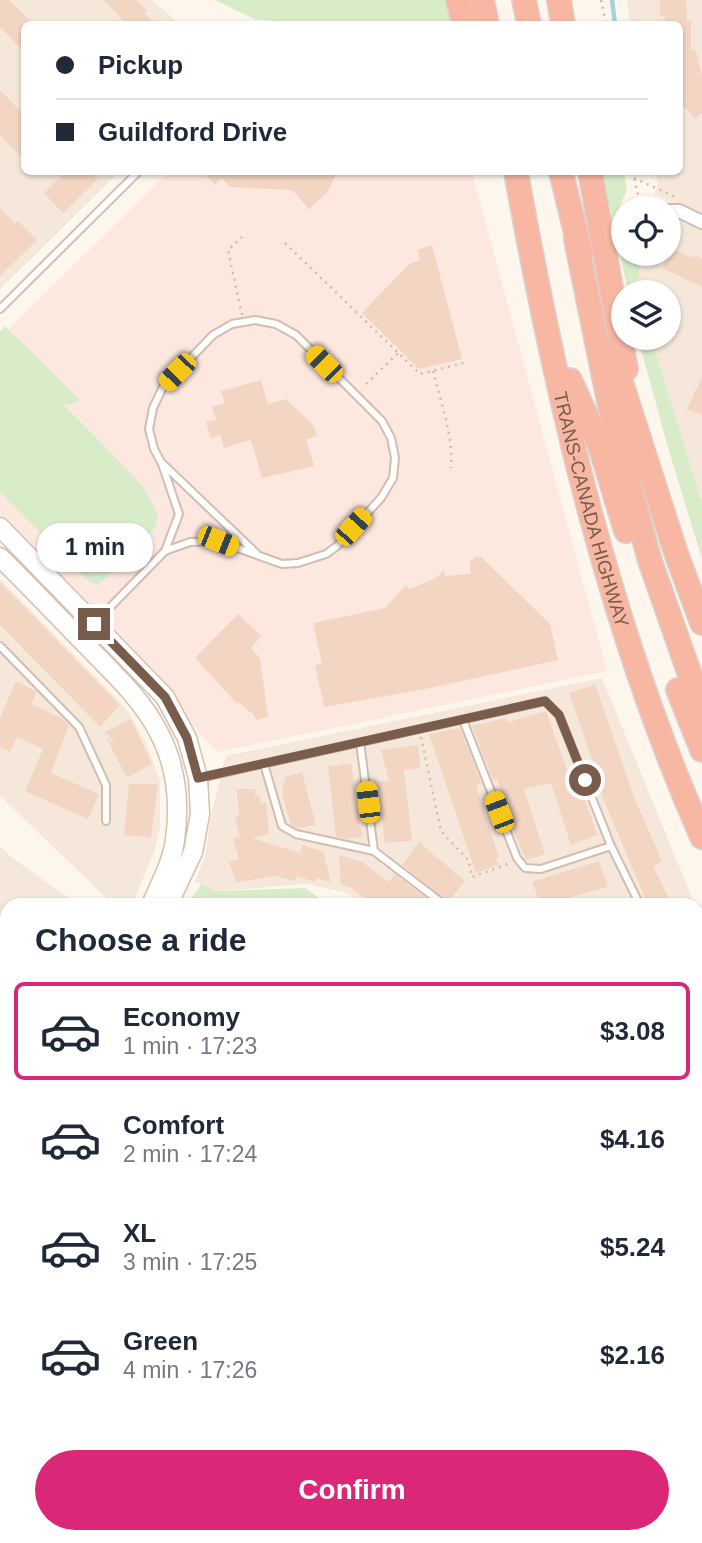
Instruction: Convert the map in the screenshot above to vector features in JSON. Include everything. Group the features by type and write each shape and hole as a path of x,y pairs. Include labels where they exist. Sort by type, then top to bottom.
{"highway":[{"path":"458,0 463,21"},
{"path":"482,0 486,21"},
{"path":"524,0 528,21"},
{"path":"559,0 562,21"},
{"path":"505,175 526,225"},
{"name":"TRANS-CANADA HIGHWAY","path":"517,175 576,452 608,575 648,701 702,837"},
{"path":"562,175 617,441 650,561 702,709"},
{"path":"591,175 637,435"},
{"path":"576,240 637,435 702,623"},
{"path":"549,332 600,446 640,578 678,690 702,750"}],"main road":[{"path":"0,527 165,697 187,738 198,778 200,814 194,852 171,898"},
{"path":"0,556 142,706 159,732 173,771 178,806 175,843 154,898"}],"street":[{"path":"681,212 702,222"}],"lane":[{"path":"0,309 135,175"},
{"path":"80,639 166,551 190,542 218,541 282,564 299,563 326,554 337,546 381,498 393,478 395,457 391,438 382,421 296,335 276,324 255,320 222,328 163,387 153,408 149,429 179,514 166,551"},
{"path":"162,464 258,555"},
{"path":"0,646 79,727 106,785 106,821"},
{"path":"198,778 545,701 559,715 611,846 637,898"},
{"path":"463,720 519,860 525,868 541,869 611,846"},
{"path":"360,743 374,852"},
{"path":"264,764 282,826 296,834 374,852 435,898"}],"path":[{"path":"601,0 605,21"},
{"path":"634,177 675,196"},
{"path":"634,177 638,196"},
{"path":"242,237 228,250 243,321"},
{"path":"285,243 420,374 467,362"},
{"path":"366,384 398,353"},
{"path":"433,371 450,435 451,468"},
{"path":"421,737 441,831 469,861 472,877 519,860"}],"shaded area":[{"path":"0,0 152,0 176,21 21,21 21,175 116,175 0,289"},
{"path":"627,0 702,0 702,216 681,206 681,196 654,194 658,185 656,175 683,175 683,21 630,21"},
{"path":"165,175 473,175 607,671 218,752 0,523 0,338"},
{"path":"681,222 702,230 702,502 655,350 681,350 681,280 639,280 639,266 681,266"},
{"path":"0,579 124,706 145,740 160,781 160,828 155,849 135,898 107,898 0,796"},
{"path":"602,678 692,898 355,898 348,893 307,884 216,891 195,882 205,856 211,814 226,756"},
{"path":"0,846 11,857 69,898 0,898"}],"green space":[{"path":"215,0 446,0 451,21 276,21 254,19"},
{"path":"603,175 624,175 627,190 624,196 611,196 611,214"},
{"path":"622,266 639,266 639,280 625,280"},
{"path":"5,326 80,400 74,404 63,404 143,486 158,514 154,530 98,585 87,580 0,492 0,331"},
{"path":"641,350 655,350 702,502 702,559"},
{"path":"201,884 216,891 305,888 319,898 192,898"}],"building":[{"path":"0,0 9,0 31,21 21,21 21,49 0,27"},
{"path":"103,0 136,0 147,10 144,13 153,21 124,21"},
{"path":"660,0 686,0 687,21 691,21 691,51 695,49 702,76 702,113 695,119 685,107 683,109 683,21 665,21 665,16 660,16"},
{"path":"0,90 21,112 21,157 0,135"},
{"path":"62,175 93,175 98,179 63,213 44,193"},
{"path":"206,175 336,175 327,193 309,209 292,190 230,187 222,178 215,185"},
{"path":"0,208 15,224 18,221 37,240 0,276"},
{"path":"432,245 462,359 419,369 362,313 409,264 420,260 417,250"},
{"path":"681,253 692,258 694,255 702,259 702,287 662,268 681,266"},
{"path":"702,377 702,415 687,409"},
{"path":"261,380 268,404 286,399 314,426 317,436 306,439 314,466 262,478 251,440 224,448 220,435 211,438 206,422 216,420 212,407 225,403 221,391"},
{"path":"476,556 481,557 550,624 558,660 425,689 324,707 315,665 322,664 313,623 385,608 406,585 409,589 436,578 444,570 445,576 470,574 470,562"},
{"path":"0,582 120,705 100,727 0,625"},
{"path":"238,614 261,636 251,648 260,658 268,717 256,720 254,715 238,702 237,704 195,658"},
{"path":"16,681 37,692 31,704 63,719 69,725 51,773 99,794 88,819 25,791 43,749 17,737 10,752 0,747 0,718"},
{"path":"595,684 635,800 662,861 653,866 669,898 645,898 592,772 596,771 569,693"},
{"path":"546,711 571,781 578,778 597,835 571,845 551,783 524,789 545,854 526,860 503,807 507,806 497,779 493,780 472,726 506,718 508,722"},
{"path":"131,719 152,764 127,778 107,739 116,744 105,732"},
{"path":"460,728 482,784 476,785 499,858 496,859 498,865 476,873 429,734"},
{"path":"418,745 420,768 404,770 412,841 385,843 377,781 389,781 381,750"},
{"path":"351,764 362,837 347,839 336,837 328,766"},
{"path":"302,772 316,825 298,828 291,825 282,794 285,777"},
{"path":"129,784 158,784 151,837 124,835"},
{"path":"237,789 255,789 255,796 259,795 262,804 266,801 269,834 252,838 300,853 303,845 323,851 331,882 316,878 315,882 297,876 295,881 275,876 236,882 229,862 239,859 233,839 240,836 235,820 239,815"},
{"path":"419,842 465,881 451,898 443,898 402,865"},
{"path":"339,855 362,862 389,882 395,874 426,898 365,898 350,887 341,885"},
{"path":"599,861 608,887 567,898 538,898 532,882"}],"waterway":[{"path":"612,0 615,21"}],"route":[{"path":"94,624 165,697 187,738 198,778 545,701 559,715 585,780"}]}
